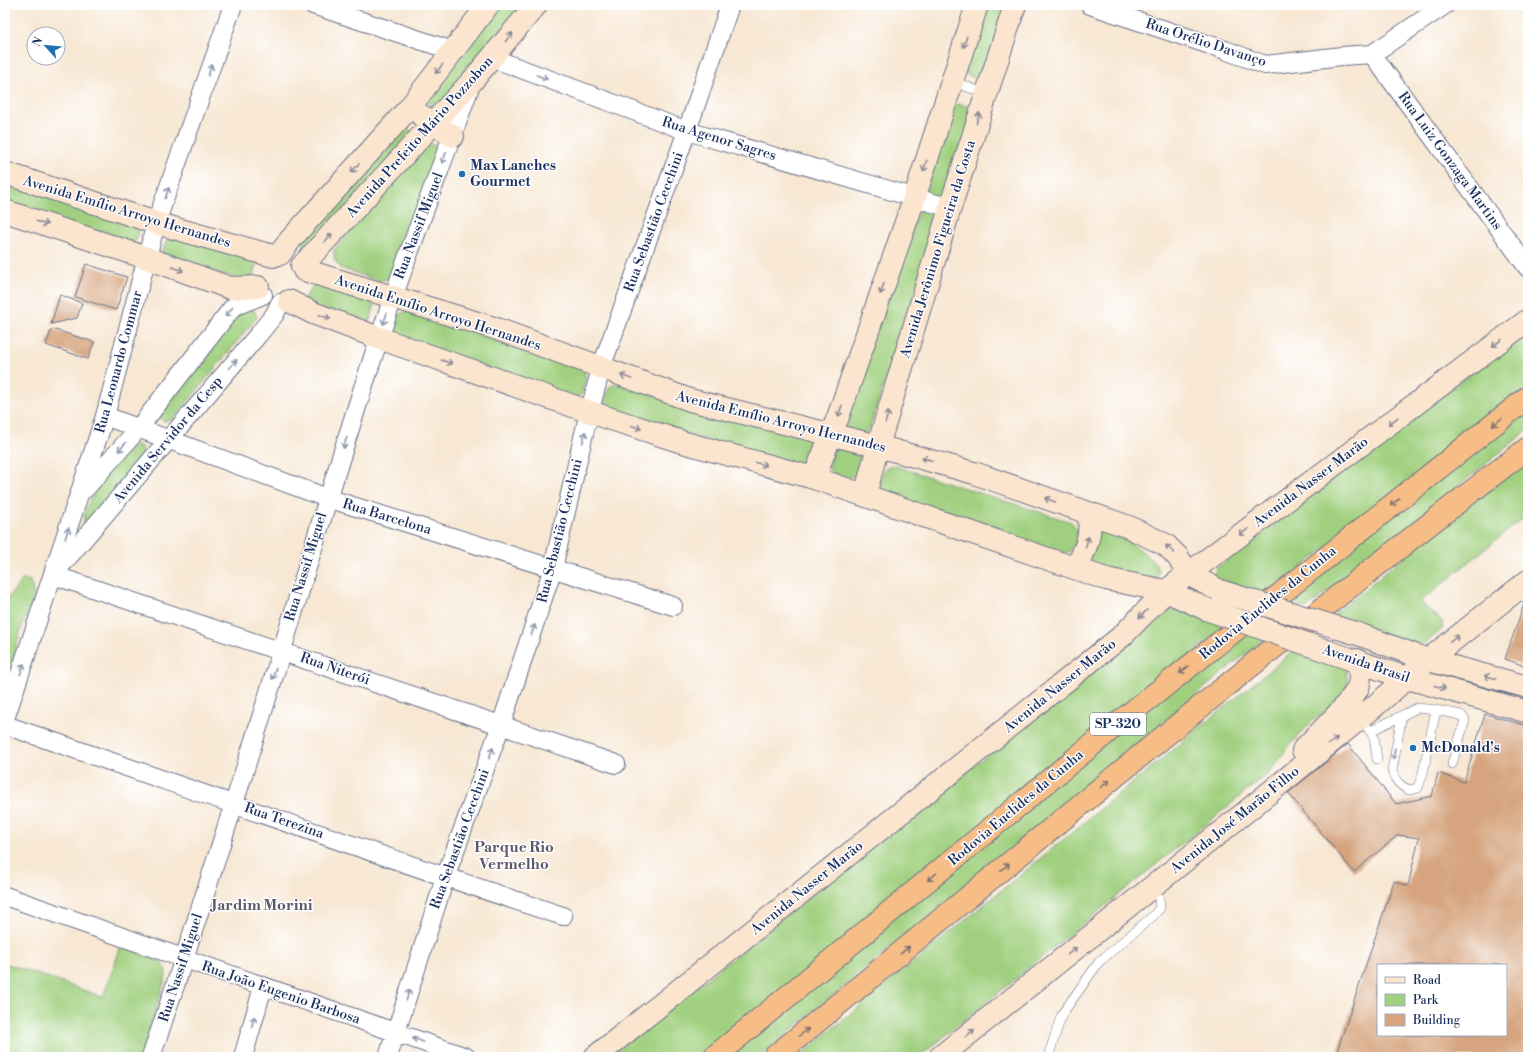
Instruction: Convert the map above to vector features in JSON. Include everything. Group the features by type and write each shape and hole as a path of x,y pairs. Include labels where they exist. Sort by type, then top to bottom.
{"highway":[{"name":"Rodovia Euclides da Cunha","path":"714,1057 1122,720 1528,398"},
{"name":"SP-320","path":"774,1057 1150,748 1409,539 1528,448"}],"main road":[{"name":"Avenida Prefeito Mário Pozzobon","path":"276,255 410,106 488,5"},
{"name":"Avenida Prefeito Mário Pozzobon","path":"303,268 472,81 536,5"},
{"path":"814,478 914,196 977,5"},
{"name":"Avenida Jerônimo Figueira da Costa","path":"865,495 878,446 950,208 1015,5"},
{"path":"410,106 433,124 452,136"},
{"name":"Avenida Emílio Arroyo Hernandes","path":"5,173 156,223 276,255 291,257 303,268 494,328 690,400 878,446 974,473 1129,527 1166,545 1178,556 1188,574"},
{"path":"5,211 147,258 230,288 273,297 296,298 304,285 305,278 303,268"},
{"path":"276,255 265,261 259,268 257,278 273,297 379,338 590,412 682,442 814,478 1106,579 1166,591"},
{"name":"Avenida Nasser Marão","path":"595,1057 1122,636 1166,591 1528,320"},
{"path":"1075,568 1088,540 1090,523 1088,513"},
{"name":"Avenida Brasil","path":"1188,574 1220,591 1361,635 1428,660 1528,687"},
{"name":"Avenida Brasil","path":"1166,591 1206,609 1407,678 1526,705"},
{"name":"Avenida José Marão Filho","path":"940,1057 1248,810 1365,725 1407,678 1428,660 1523,591"},
{"path":"1248,810 1284,774 1308,744 1346,705 1359,686 1361,671 1353,660"}],"street":[{"name":"Rua Leonardo Commar","path":"5,720 105,416 156,223 233,5"},
{"path":"312,5 453,51"},
{"name":"Rua Sebastião Cecchini","path":"388,1057 445,878 501,725 553,568 601,368 687,131 730,5"},
{"name":"Rua Orélio Davanço","path":"1090,5 1265,65 1372,54"},
{"path":"1372,54 1445,5"},
{"name":"Rua Luiz Gonzaga Martins","path":"1372,54 1528,268"},
{"name":"Rua Agenor Sagres","path":"492,58 687,131 914,196 950,208"},
{"name":"Rua Nassif Miguel","path":"151,1057 234,803 282,651 327,498 379,338 472,81"},
{"path":"80,494 138,429 233,307 273,297"},
{"name":"Avenida Servidor da Cesp","path":"53,575 275,314 273,297"},
{"name":"Rua Barcelona","path":"105,416 327,498 673,606"},
{"name":"Rua Niterói","path":"53,575 616,764"},
{"name":"Rua Terezina","path":"5,725 234,803 445,878 563,916"},
{"name":"Rua João Eugenio Barbosa","path":"5,896 466,1057"},
{"path":"243,1057 263,987"}],"lane":[{"path":"952,81 986,94"},
{"path":"1377,760 1374,737 1365,725 1402,715 1417,708 1461,715 1465,720 1452,764"},
{"path":"1402,715 1392,771 1400,786 1409,790 1418,788 1423,773 1436,710"},
{"path":"1048,1057 1062,1014 1099,962 1154,916 1160,908 1159,899 1152,887"}],"green space":[{"path":"498,5 524,5 438,106 432,106 426,99"},
{"path":"982,5 1009,5 986,77 976,78 967,75 963,63"},
{"path":"957,104 968,106 972,114 948,196 941,199 928,195 923,187 948,111"},
{"path":"406,126 412,132 310,249 302,243 302,237"},
{"path":"428,145 435,145 439,151 394,271 387,279 379,281 340,268 334,259 334,250 422,149"},
{"path":"5,181 135,225 139,232 135,242 128,245 5,204"},
{"path":"919,210 932,213 937,223 869,430 863,435 848,430 844,421"},
{"path":"173,237 258,261 251,282 167,259 162,253 166,241"},
{"path":"314,280 370,300 374,307 370,321 362,325 302,301 312,288"},
{"path":"249,308 254,310 257,317 173,420 163,421 159,417 239,311"},
{"path":"407,311 492,335 582,369 586,377 582,394 574,398 401,338 394,329 398,315"},
{"path":"1528,330 1528,387 1267,595 1212,577 1217,568"},
{"path":"616,384 808,438 813,447 808,462 798,467 609,411 605,400 609,387"},
{"path":"1528,405 1528,430 1306,609 1283,600"},
{"path":"134,445 139,445 141,448 143,460 84,525 88,504 94,493"},
{"path":"843,447 855,451 861,461 859,471 851,477 845,478 832,473 829,469 834,450"},
{"path":"1528,461 1528,514 1420,602 1442,621 1443,628 1423,646 1414,647 1330,617 1422,542"},
{"path":"892,465 1071,522 1076,529 1076,540 1069,552 1060,552 884,495 879,483 885,468"},
{"path":"1097,530 1115,535 1140,549 1154,562 1159,570 1157,577 1150,581 1089,563"},
{"path":"23,579 30,581 34,594 31,606 23,623 7,677 5,677 5,602"},
{"path":"1169,610 1186,610 1228,624 703,1057 609,1057"},
{"path":"1242,629 1266,637 759,1057 725,1057"},
{"path":"1297,648 1339,663 1346,670 1348,683 1340,699 1309,724 1288,747 1270,772 919,1057 798,1057"},
{"path":"121,946 159,961 165,967 166,976 141,1057 5,1057 5,963 103,997"}],"building":[{"path":"86,264 127,277 116,310 75,297"},
{"path":"60,295 82,303 77,318 51,324"},
{"path":"52,329 94,342 88,359 46,345"},
{"path":"1524,604 1528,605 1528,667 1505,659"},
{"path":"1485,714 1528,726 1528,1057 1335,1057 1394,881 1408,886 1419,838 1398,835 1354,872 1288,793 1348,744 1396,804 1432,796 1438,773 1464,782"}],"place":[{"name":"Max Lanches Gourmet","path":"462,174"},
{"name":"McDonald's","path":"1413,748"}],"district":[{"name":"Parque Rio Vermelho","path":"514,856"},
{"name":"Jardim Morini","path":"262,905"}]}
